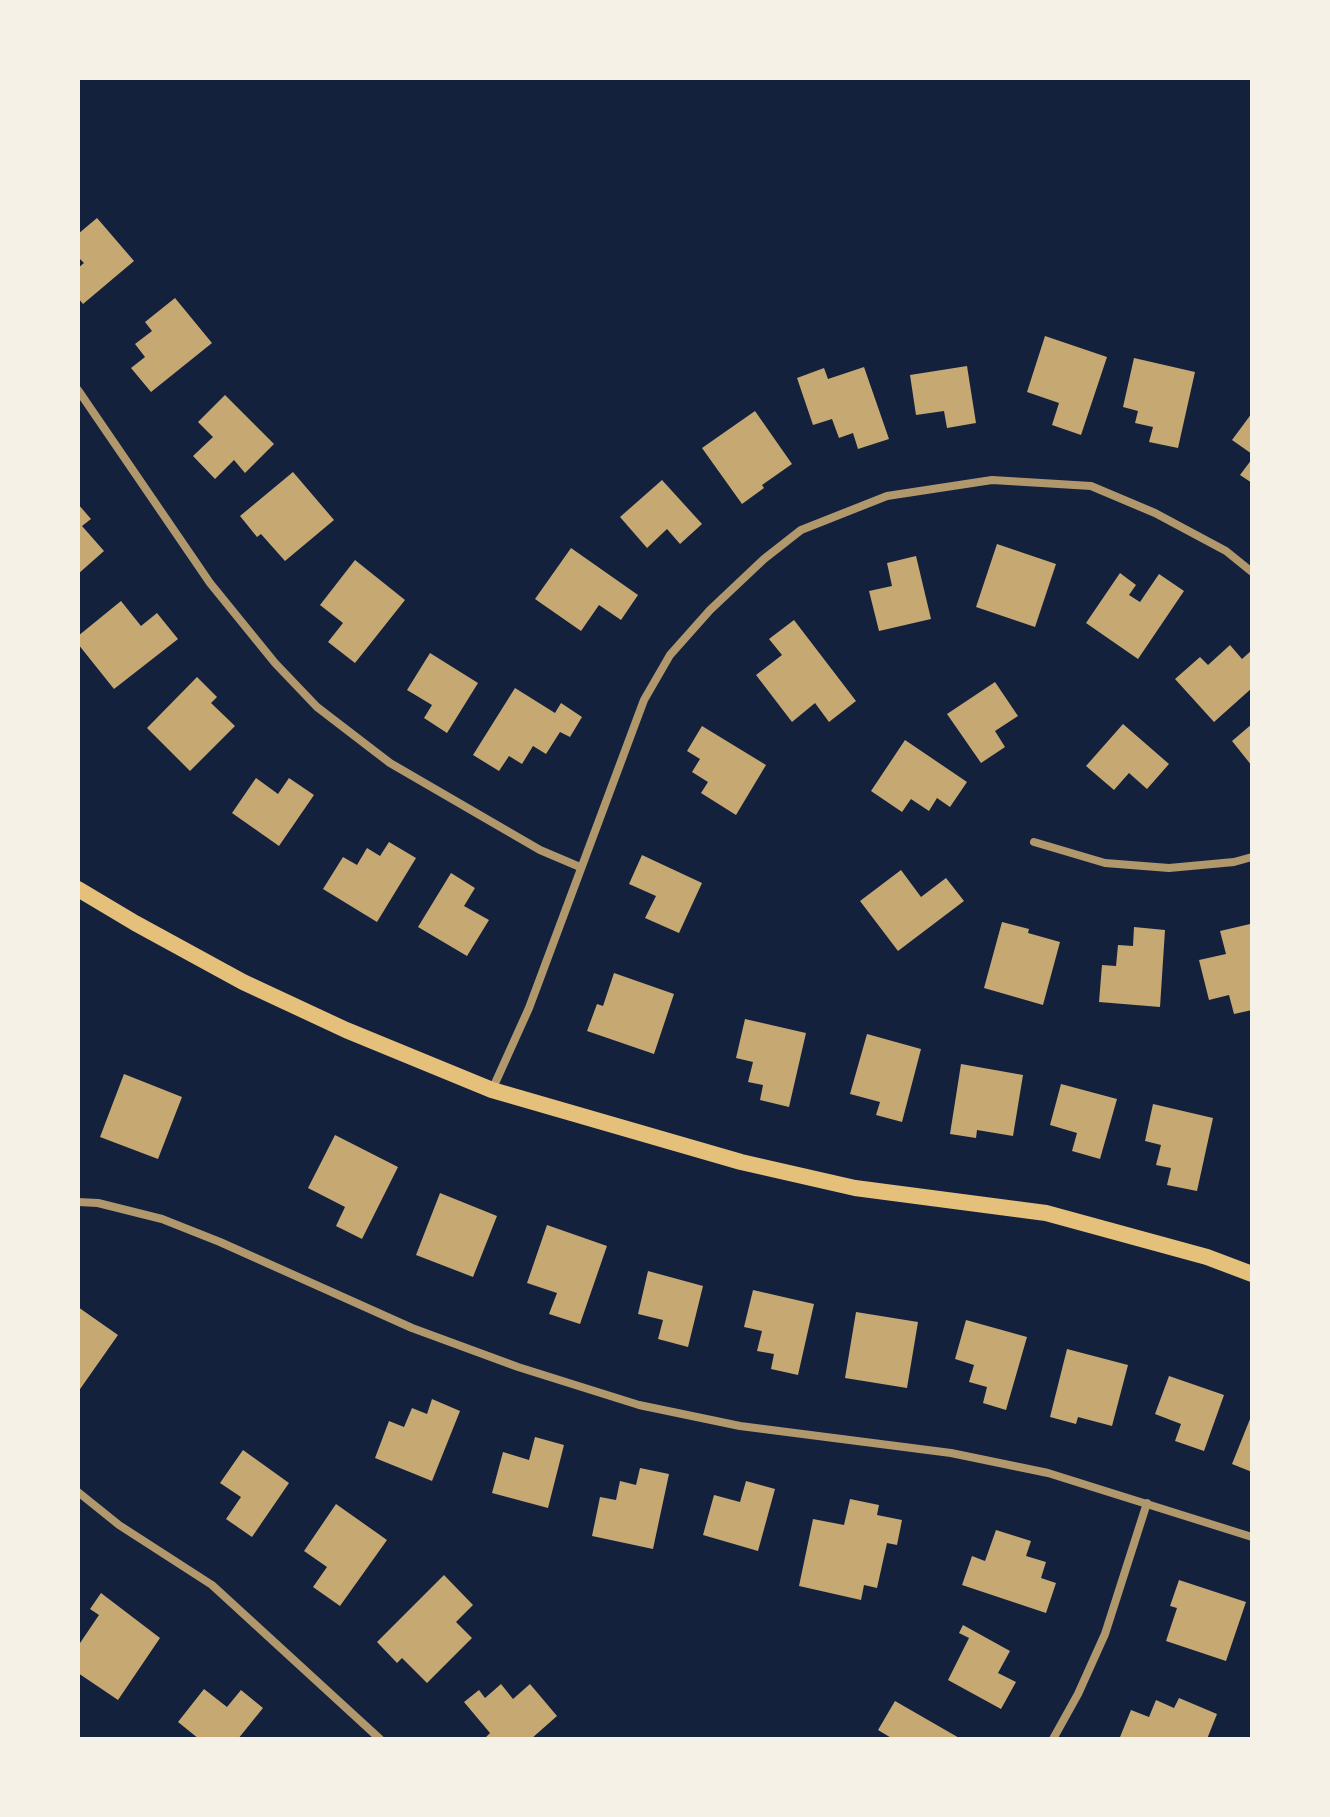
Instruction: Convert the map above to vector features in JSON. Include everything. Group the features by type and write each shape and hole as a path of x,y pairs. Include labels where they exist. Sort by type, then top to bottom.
{"main road":[{"path":"78,889 243,982 346,1030 492,1090 741,1162 855,1188 1046,1213 1207,1257 1252,1274"}],"street":[{"path":"78,390 210,583 275,663 317,707 390,763 540,850 580,867"},
{"path":"492,1090 529,1008 644,700 670,655 721,600 764,559 801,530 887,496 992,480 1091,486 1226,551 1252,572"},
{"path":"1034,842 1105,863 1169,868 1234,862 1252,857"},
{"path":"78,1202 98,1203 162,1219 412,1328 518,1367 639,1405 740,1426 951,1453 1048,1473 1252,1537"},
{"path":"78,1492 119,1525 212,1585 380,1739"},
{"path":"1053,1739 1078,1694 1105,1634 1147,1503"}],"building":[{"path":"97,218 134,261 83,304 78,298 78,268 84,263 78,257 78,234"},
{"path":"175,298 212,343 151,392 131,368 145,357 135,344 152,331 145,322"},
{"path":"1045,336 1107,357 1081,435 1052,425 1059,403 1027,392"},
{"path":"1134,358 1195,372 1178,448 1149,442 1153,427 1135,423 1138,411 1123,407"},
{"path":"967,366 976,423 947,428 944,411 916,415 910,375"},
{"path":"864,367 889,439 858,449 853,433 839,438 832,419 813,425 797,378 824,368 828,379"},
{"path":"225,395 274,444 245,473 234,460 215,479 193,456 213,437 198,422"},
{"path":"755,411 792,464 742,504 702,448"},
{"path":"1252,413 1252,454 1232,440"},
{"path":"1252,459 1252,483 1240,475"},
{"path":"293,472 334,520 285,561 261,534 257,537 240,516"},
{"path":"662,480 702,524 680,544 667,529 647,548 620,517"},
{"path":"78,504 91,519 82,526 104,551 78,574"},
{"path":"997,544 1056,564 1035,627 976,607"},
{"path":"571,548 638,595 621,620 599,605 581,631 535,599"},
{"path":"916,556 931,619 879,631 869,591 892,586 887,563"},
{"path":"355,560 405,600 355,663 328,642 343,623 320,605"},
{"path":"1120,573 1136,585 1129,595 1140,602 1159,574 1184,591 1138,659 1086,623"},
{"path":"121,601 141,626 157,613 178,639 114,689 78,644 78,636"},
{"path":"794,620 856,701 829,722 815,703 792,722 756,675 782,655 769,639"},
{"path":"1230,645 1242,659 1252,650 1252,688 1214,722 1175,679 1200,657 1208,665"},
{"path":"430,653 478,683 447,733 424,718 432,705 407,690"},
{"path":"197,677 217,697 211,703 235,726 190,771 147,728"},
{"path":"995,682 1018,716 995,731 1005,747 981,763 947,714"},
{"path":"515,688 555,713 561,703 582,717 570,737 560,732 546,754 533,746 522,764 509,756 499,771 473,755"},
{"path":"1123,724 1169,764 1147,789 1129,773 1114,790 1086,766"},
{"path":"1252,724 1252,766 1232,741"},
{"path":"702,726 766,765 736,815 701,793 708,782 692,772 700,759 687,751"},
{"path":"905,740 967,782 950,807 937,798 929,811 911,799 902,812 871,791"},
{"path":"256,778 278,794 289,778 314,795 279,846 232,813"},
{"path":"389,842 416,858 377,922 323,889 343,857 357,865 367,848 380,856"},
{"path":"642,855 702,883 679,933 645,918 656,896 629,884"},
{"path":"901,870 921,897 946,878 964,901 898,951 860,901"},
{"path":"451,873 475,888 464,906 489,920 467,956 418,927"},
{"path":"1002,922 1060,942 1043,1005 984,988"},
{"path":"1250,924 1252,1010 1234,1014 1229,995 1209,1000 1199,960 1226,954 1220,931"},
{"path":"1134,927 1165,930 1160,1007 1099,1002 1102,965 1116,966 1118,945 1133,946"},
{"path":"614,973 674,994 654,1054 587,1031 597,1004 603,1006"},
{"path":"745,1019 806,1033 789,1107 760,1100 763,1085 748,1082 753,1062 736,1058"},
{"path":"867,1034 921,1049 902,1122 876,1115 880,1102 850,1094"},
{"path":"961,1064 1023,1075 1013,1136 977,1130 976,1138 950,1134"},
{"path":"124,1074 182,1097 158,1159 100,1137"},
{"path":"1061,1084 1117,1099 1100,1159 1072,1151 1077,1133 1050,1125"},
{"path":"1153,1104 1213,1118 1197,1191 1167,1185 1171,1168 1156,1165 1161,1145 1145,1141"},
{"path":"335,1135 398,1167 362,1239 336,1226 345,1207 308,1188"},
{"path":"440,1193 497,1216 473,1277 416,1255"},
{"path":"547,1225 607,1246 580,1324 549,1314 557,1293 527,1283"},
{"path":"648,1271 703,1286 688,1347 658,1339 663,1320 638,1314"},
{"path":"753,1290 814,1304 798,1375 771,1369 774,1354 757,1351 762,1331 744,1327"},
{"path":"78,1307 118,1335 78,1392"},
{"path":"856,1312 918,1322 907,1388 845,1378"},
{"path":"966,1320 1027,1337 1006,1410 983,1403 987,1387 969,1382 974,1365 955,1359"},
{"path":"1067,1349 1128,1365 1112,1426 1078,1417 1076,1424 1050,1417"},
{"path":"1169,1376 1224,1395 1204,1451 1175,1441 1181,1424 1155,1414"},
{"path":"432,1399 460,1411 432,1481 375,1458 389,1421 404,1427 412,1408 427,1414"},
{"path":"1252,1414 1252,1472 1232,1464"},
{"path":"535,1437 564,1445 548,1508 492,1493 503,1452 529,1460"},
{"path":"243,1450 289,1483 252,1537 226,1519 241,1497 220,1483"},
{"path":"640,1468 669,1474 653,1549 592,1536 600,1497 616,1500 620,1481 636,1485"},
{"path":"746,1481 775,1489 758,1551 703,1535 714,1495 740,1502"},
{"path":"850,1499 879,1505 877,1515 902,1520 897,1545 887,1543 877,1588 864,1585 861,1600 799,1586 813,1519 844,1525"},
{"path":"336,1504 387,1540 340,1606 313,1587 327,1567 304,1551"},
{"path":"996,1530 1031,1541 1026,1556 1046,1562 1041,1578 1056,1583 1046,1613 962,1585 972,1556 985,1561"},
{"path":"444,1575 473,1605 456,1622 472,1638 427,1683 402,1658 397,1663 377,1642"},
{"path":"1179,1580 1246,1602 1226,1661 1166,1641 1177,1608 1170,1606"},
{"path":"101,1593 160,1638 118,1700 78,1673 78,1646 99,1615 90,1609"},
{"path":"963,1625 1010,1651 998,1673 1016,1682 1001,1709 948,1680 969,1638 959,1633"},
{"path":"501,1684 513,1699 530,1684 557,1716 531,1739 484,1739 490,1733 464,1702 479,1690 485,1698"},
{"path":"204,1689 227,1707 241,1690 263,1708 238,1739 199,1739 178,1722"},
{"path":"1179,1698 1217,1714 1207,1739 1120,1737 1131,1710 1149,1717 1156,1700 1174,1708"},
{"path":"895,1701 961,1739 893,1739 878,1730"}]}
